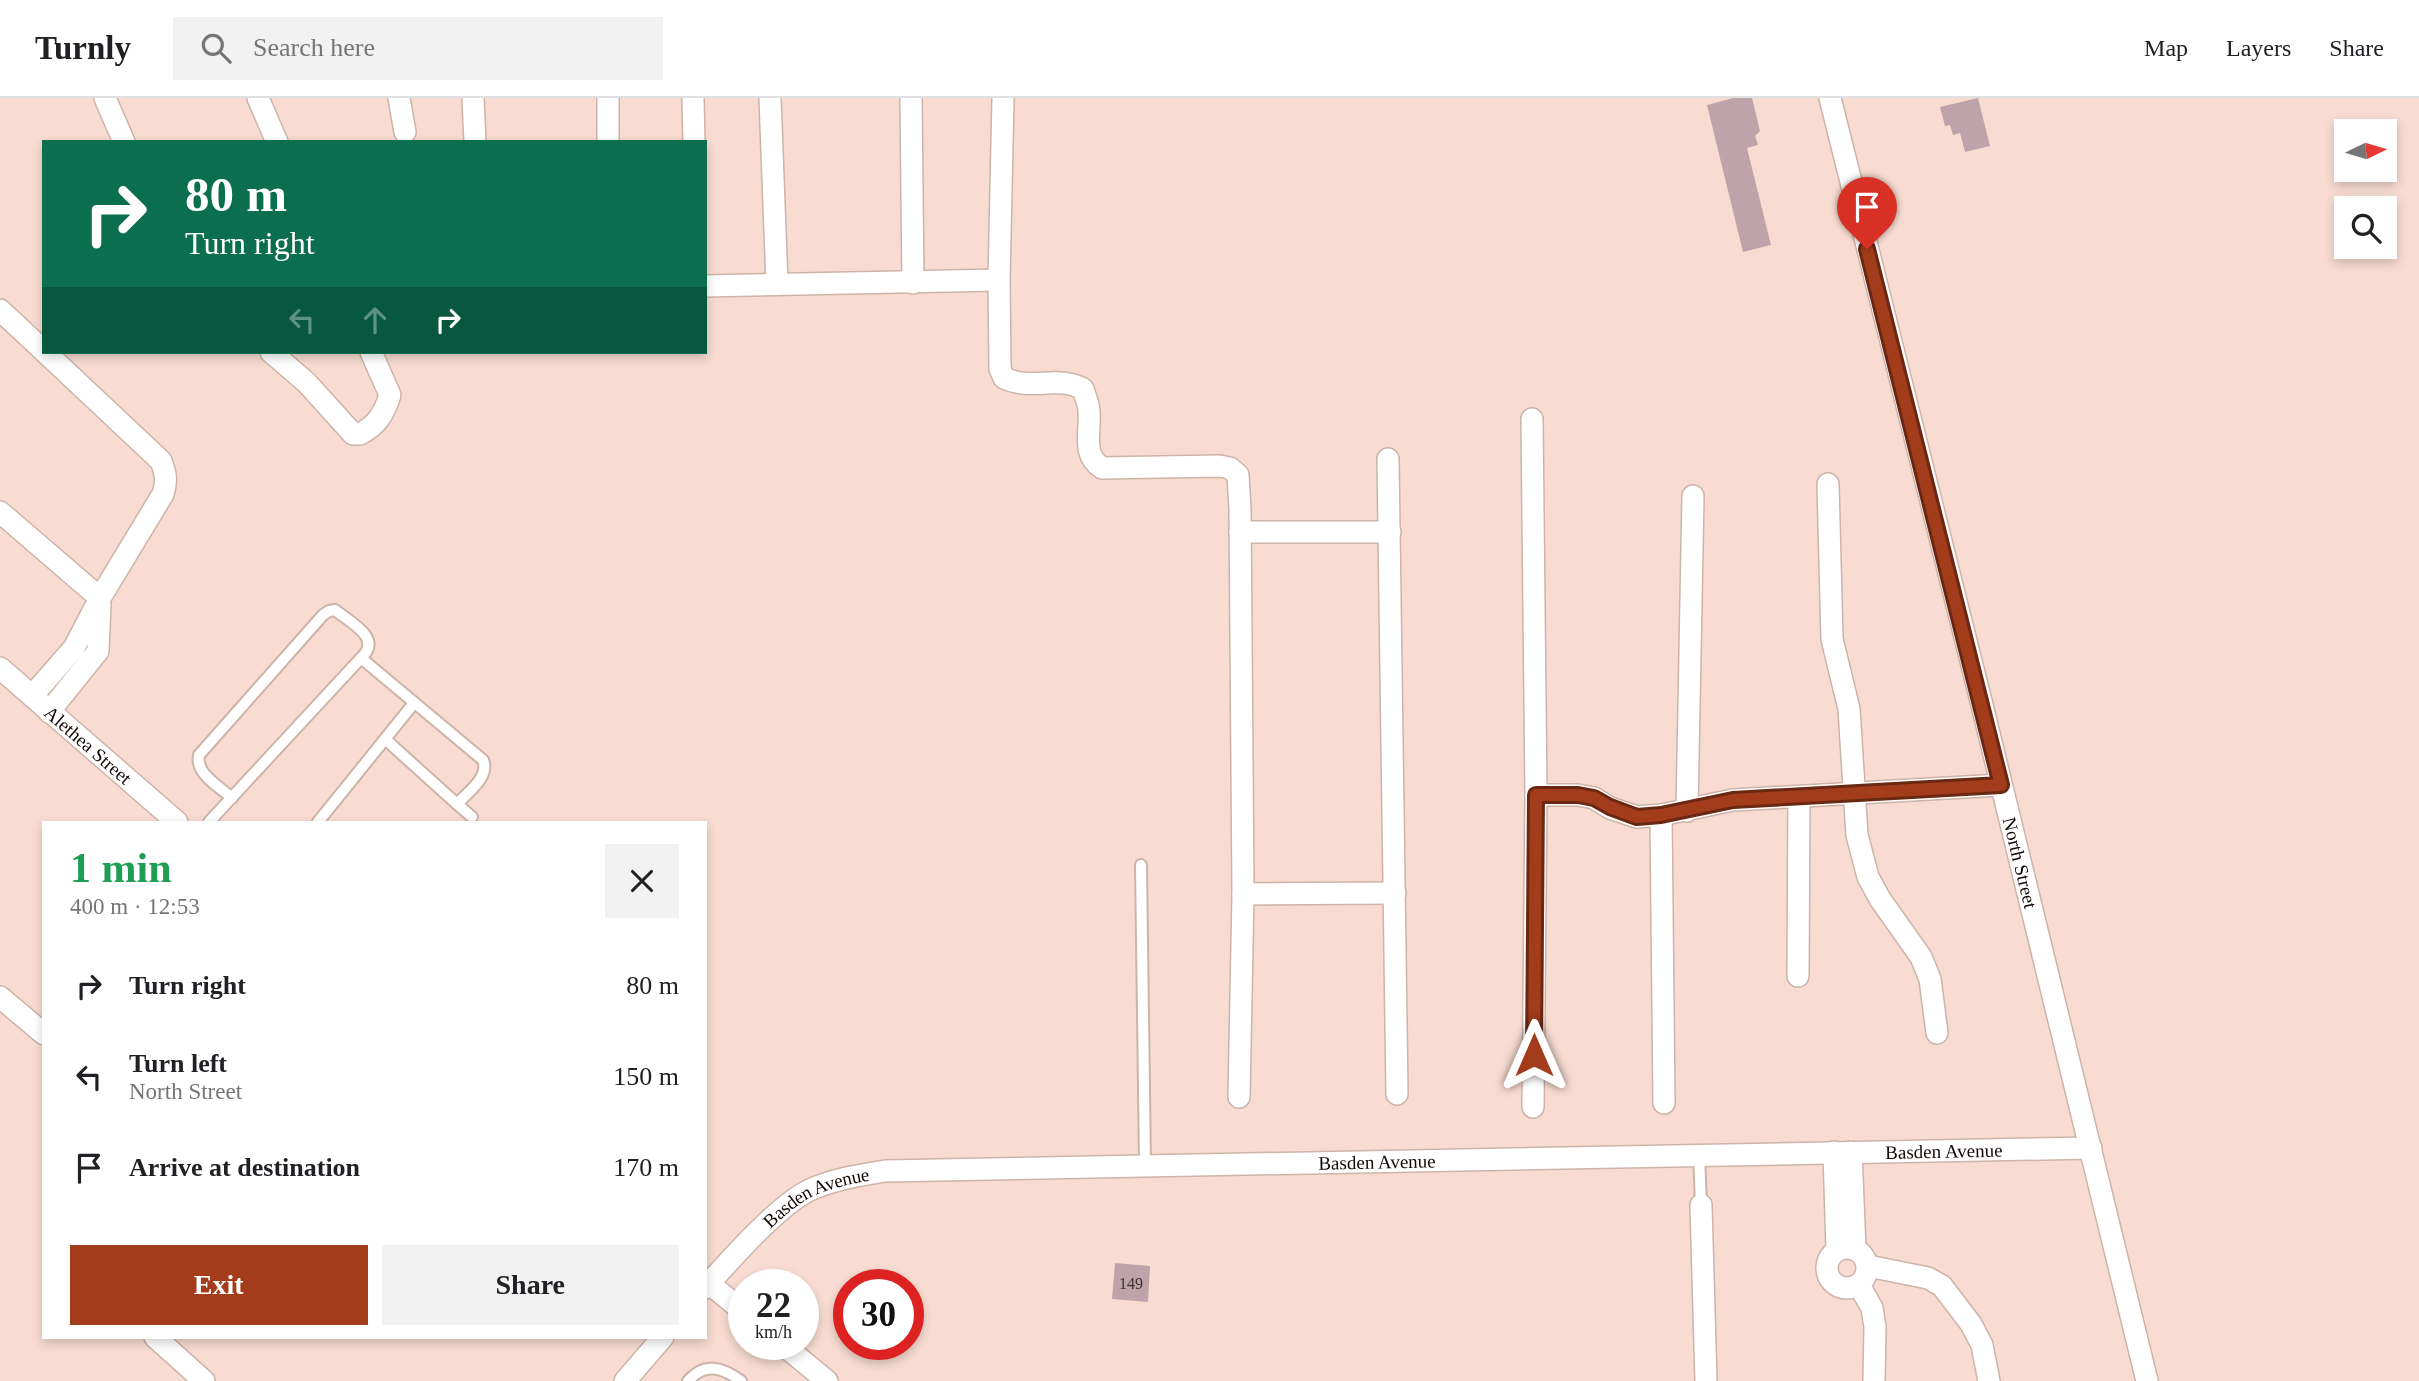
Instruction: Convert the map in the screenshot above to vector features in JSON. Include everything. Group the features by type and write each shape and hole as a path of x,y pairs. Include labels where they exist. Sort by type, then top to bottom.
{"street":[{"path":"106,98 123,140"},
{"path":"258,98 276,140"},
{"path":"399,98 405,132"},
{"path":"473,98 475,140"},
{"path":"608,98 608,140"},
{"path":"693,98 694,140"},
{"path":"770,98 777,284"},
{"path":"911,98 913,283"},
{"path":"1003,98 999,280 1000,369 1004,378 1023,385 1071,383 1083,389 1089,408 1089,451 1093,462 1102,468 1219,466 1230,468 1238,475 1243,894 1239,1097"},
{"name":"North Street","path":"1830,98 2147,1381"},
{"path":"707,286 999,280"},
{"path":"0,310 42,349"},
{"path":"32,696 74,648 100,598 163,494 166,473 161,461 47,354"},
{"path":"273,354 307,383 353,433 360,434 378,422 390,396 372,354"},
{"path":"1532,419 1536,795 1533,1107"},
{"path":"1388,460 1396,1094"},
{"path":"1828,484 1832,639 1849,709 1857,835 1868,877 1880,899 1922,957 1930,979 1937,1033"},
{"path":"1687,811 1693,496"},
{"path":"0,512 100,598"},
{"path":"1240,532 1390,532"},
{"path":"50,712 98,652 100,598"},
{"name":"Alethea Street","path":"0,668 176,821"},
{"path":"1536,795 1578,795 1594,798 1637,817 1687,811 1733,800 2001,785"},
{"path":"1798,976 1799,797"},
{"path":"1661,815 1664,1103"},
{"path":"1243,894 1395,893"},
{"path":"0,997 42,1032"},
{"name":"Basden Avenue","path":"707,1284 784,1206 810,1189 849,1177 886,1171 2091,1148"},
{"path":"1843,1152 1846,1249"},
{"path":"1701,1205 1706,1381"},
{"path":"1874,1381 1875,1328 1864,1276 1864,1255 1846,1249 1829,1259 1827,1269 1830,1280 1839,1287 1849,1288 1864,1276 1928,1278 1942,1286 1972,1324 1982,1345 1989,1381"},
{"path":"707,1284 728,1300"},
{"path":"157,1339 204,1381"},
{"path":"625,1381 661,1339"},
{"path":"801,1360 827,1381"}],"lane":[{"path":"210,821 232,798 361,658 368,652 368,638 335,610 323,615 199,755 197,763 201,771 232,798"},
{"path":"361,658 483,760 486,766 484,775 457,804"},
{"path":"319,821 414,702"},
{"path":"384,739 472,817"},
{"path":"1141,865 1145,1164"},
{"path":"1699,1154 1701,1205"},
{"path":"688,1381 699,1370 716,1368 741,1381"}],"building":[{"path":"1733,98 1752,98 1760,131 1755,136 1758,145 1747,148 1771,245 1743,252 1707,105"},
{"path":"1978,98 1990,146 1965,152 1960,133 1953,135 1950,125 1945,126 1940,107"},
{"path":"1115,1263 1150,1266 1148,1302 1112,1299"}],"route":[{"path":"1534,1055 1536,795 1578,795 1594,798 1637,817 1687,811 1733,800 2001,785 1867,249"}]}
